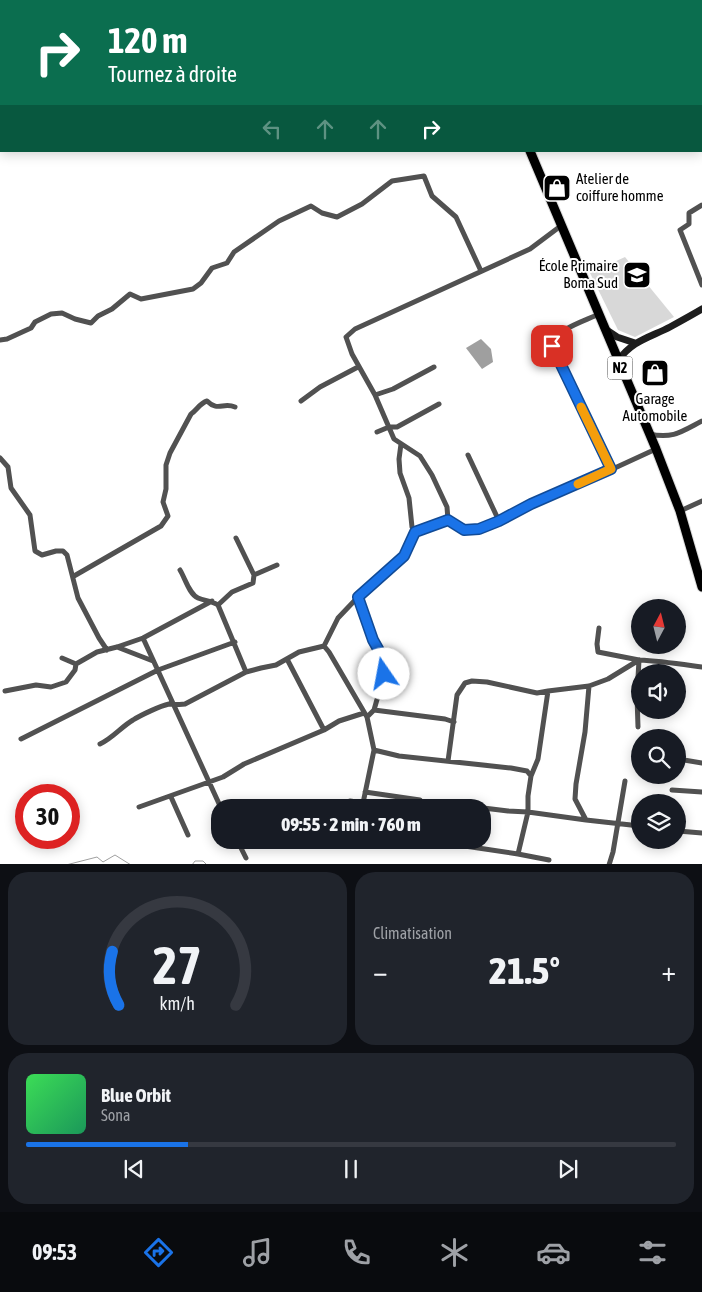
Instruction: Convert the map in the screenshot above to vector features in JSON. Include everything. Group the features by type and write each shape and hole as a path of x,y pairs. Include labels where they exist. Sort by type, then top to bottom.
{"highway":[{"name":"N2","path":"530,152 648,434 656,449 680,511 702,587"}],"street":[{"path":"0,340 7,339 32,328 35,322 51,314 62,312 75,319 91,323 130,294 141,299 193,289 201,283 212,268 226,263 234,252 279,221 311,206 336,217 362,204 392,181 424,176 432,196 456,217 481,271"},
{"path":"702,205 689,213 689,224 680,230 702,285"},
{"path":"448,520 447,507 432,475 420,456 394,439 375,394 358,367 346,337 355,329 530,249 562,225"},
{"path":"618,361 624,351 635,342 670,327 702,309"},
{"path":"599,314 557,334 552,340 552,346 611,469"},
{"path":"605,329 635,342"},
{"path":"301,401 320,387 358,367"},
{"path":"375,394 393,389 434,367"},
{"path":"74,576 161,526 168,516 163,502 166,489 166,465 170,453 191,414 197,410 202,402 207,401 217,408 228,404 235,407"},
{"path":"377,432 389,427 397,427 439,404"},
{"path":"648,434 671,436 702,421"},
{"path":"401,444 400,473 410,498 412,527 415,532"},
{"path":"448,520 464,530 479,529 656,449"},
{"path":"468,455 499,521"},
{"path":"0,458 8,467 11,488 30,515 35,551 42,555 56,550 63,550 67,555 74,576 78,598 107,650"},
{"path":"680,511 702,501"},
{"path":"324,646 338,618 358,597 404,556 415,532 448,520"},
{"path":"218,604 232,592 253,583 254,574 236,538"},
{"path":"254,574 277,565"},
{"path":"180,570 192,594 218,604 246,672"},
{"path":"358,597 373,640 382,656 384,674 374,710"},
{"path":"76,664 97,652 143,638 212,601"},
{"path":"599,628 598,652 639,660 662,660 702,667"},
{"path":"143,638 216,799"},
{"path":"21,739 158,670 235,642"},
{"path":"100,744 139,717 168,705 178,706 185,704 246,672 276,665 308,649 324,646"},
{"path":"324,646 365,715 374,750 364,799"},
{"path":"117,647 154,661"},
{"path":"62,658 76,664"},
{"path":"287,659 324,730"},
{"path":"448,761 457,695 465,683 472,681 487,682 537,693 548,692 589,686 608,679 639,660"},
{"path":"638,726 639,660"},
{"path":"5,691 36,686 51,687 66,682 75,670 76,664"},
{"path":"586,820 575,799 586,732 589,686"},
{"path":"518,854 528,812 531,776 538,759 548,692"},
{"path":"139,807 223,777 244,764 324,730 339,721 365,715 374,710 454,722"},
{"path":"374,750 399,756 511,768 527,771 531,776"},
{"path":"686,760 702,763"},
{"path":"609,864 613,852 625,781"},
{"path":"672,790 702,792"},
{"path":"365,792 413,799"},
{"path":"171,797 188,835"},
{"path":"491,809 631,824"},
{"path":"686,832 702,833"},
{"path":"242,849 246,858"},
{"path":"488,849 549,860"}],"shaded area":[{"path":"625,257 674,317 635,337 618,330 590,273"},
{"path":"481,339 491,349 493,362 482,369 466,348"}],"waterway":[{"path":"70,864 97,857 103,862 115,855 129,864"},
{"path":"193,864 195,861 203,861 206,864"}],"slow traffic":[{"path":"578,484 611,469 581,407"}],"place":[{"name":"Atelier de coiffure homme","path":"557,188"},
{"name":"École Primaire Boma Sud","path":"637,275"},
{"name":"Garage Automobile","path":"655,373"}],"route":[{"path":"384,674 382,656 373,640 358,597 404,556 415,532 448,520 464,530 479,529 611,469 552,346"}]}
